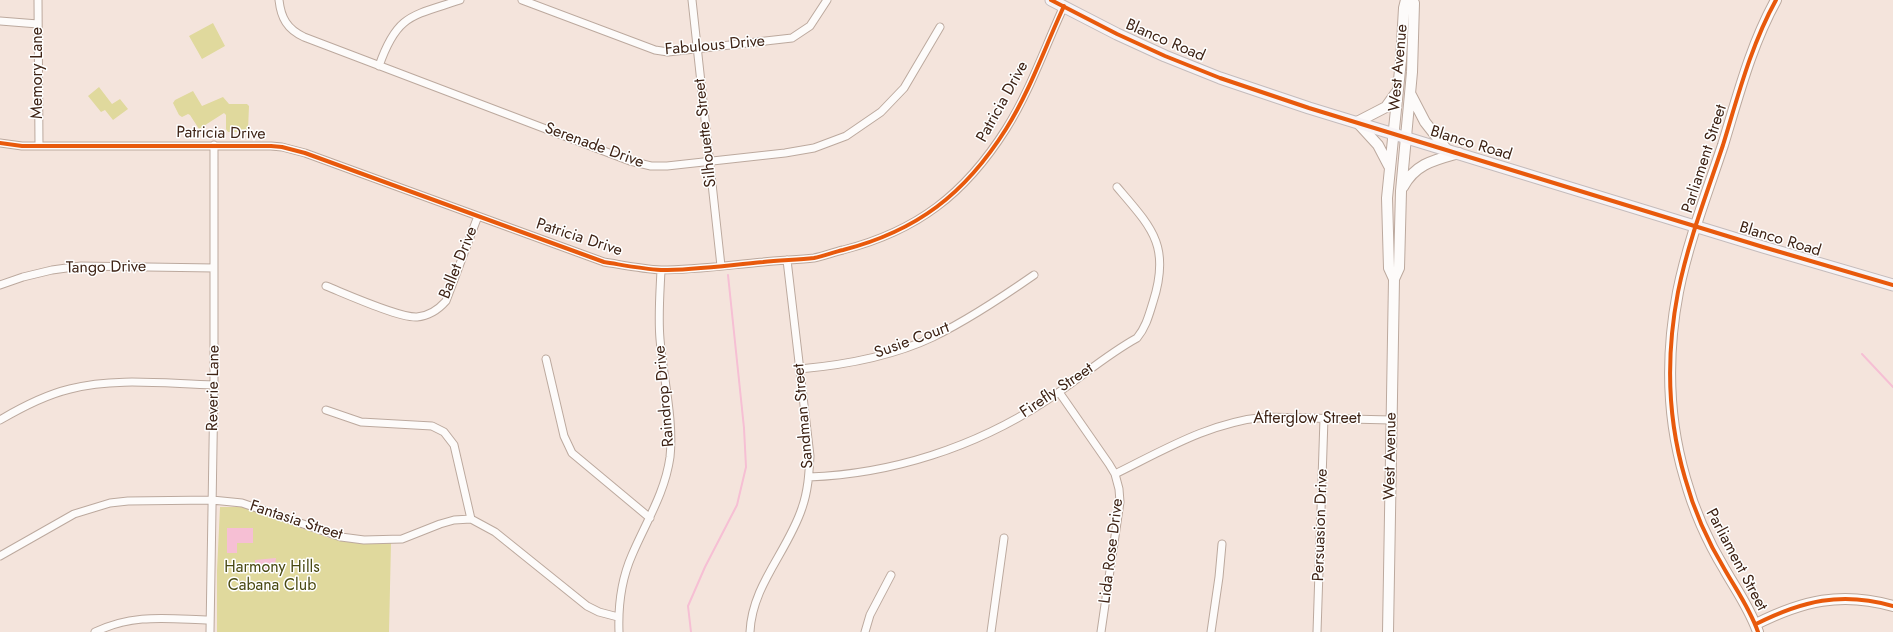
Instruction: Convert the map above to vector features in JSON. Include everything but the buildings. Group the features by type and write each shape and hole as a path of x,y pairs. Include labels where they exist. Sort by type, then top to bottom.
{"main road":[{"name":"Blanco Road","path":"1051,0 1117,34 1184,64 1300,105 1696,227 1893,285"},
{"name":"West Avenue","path":"1394,280 1389,268 1387,198 1389,166 1398,90 1404,8 1406,0"},
{"name":"West Avenue","path":"1388,632 1394,280 1399,268 1401,191 1412,65 1414,3 1412,0"},
{"name":"Parliament Street","path":"1757,628 1743,599 1713,548 1699,520 1685,479 1676,442 1670,396 1672,337 1680,287 1696,227 1744,75 1762,29 1776,0"},
{"path":"1389,166 1378,145 1357,122 1386,107 1392,101 1398,90"},
{"path":"1410,93 1424,122 1447,150"},
{"path":"1401,191 1409,176 1421,167 1437,159 1459,153"},
{"path":"1757,628 1796,606 1828,599 1858,599 1893,606"}],"street":[{"name":"Memory Lane","path":"38,0 39,146"},
{"name":"Serenade Drive","path":"279,0 280,12 285,23 297,34 630,161 651,166 708,162 786,153 814,148 846,136 864,125 892,101 904,88 940,27"},
{"path":"379,66 389,39 403,22 418,14 460,0"},
{"name":"Fabulous Drive","path":"522,0 655,50 668,52 697,50 792,38 810,26 827,0"},
{"name":"Silhouette Street","path":"692,0 708,162 721,266"},
{"name":"Patricia Drive","path":"0,143 39,146 271,146 293,149 604,262 661,270 814,258 867,244 896,232 922,218 940,205 963,184 976,170 1006,128 1020,102 1064,6"},
{"path":"0,21 38,24"},
{"name":"Reverie Lane","path":"210,632 214,384 214,145"},
{"name":"Firefly Street","path":"810,477 832,476 904,464 939,453 985,435 1028,412 1137,338 1146,324 1158,286 1160,261 1155,237 1148,223 1117,187"},
{"name":"Ballet Drive","path":"326,286 401,314 416,317 428,315 438,310 446,301 478,216"},
{"name":"Sandman Street","path":"750,632 755,603 797,521 806,496 810,477 810,456 787,260"},
{"name":"Tango Drive","path":"0,285 23,277 52,270 81,266 214,268"},
{"name":"Raindrop Drive","path":"619,632 619,600 626,571 658,500 668,470 671,441 660,339 661,270"},
{"name":"Susie Court","path":"800,369 820,367 878,356 931,338 969,318 1034,275"},
{"path":"546,359 564,436 572,453 650,518"},
{"path":"0,420 28,404 48,395 92,384 115,382 214,384"},
{"name":"Lida Rose Drive","path":"1059,392 1115,474 1119,489 1120,502 1101,632"},
{"path":"326,410 361,422 432,426 444,432 454,445 470,519 495,532 587,606 599,612 618,617"},
{"name":"Afterglow Street","path":"1115,474 1197,434 1230,422 1266,417 1391,420"},
{"name":"Persuasion Drive","path":"1317,632 1324,418"},
{"name":"Fantasia Street","path":"0,556 57,522 91,508 128,501 212,500 256,507 341,537 364,540 402,539 440,524 454,520 470,519"},
{"path":"991,632 1004,538"},
{"path":"1211,632 1222,544"},
{"path":"865,632 870,615 891,575"},
{"path":"96,632 110,625 130,620 210,620"}],"green space":[{"path":"213,23 225,46 202,59 189,36"},
{"path":"99,87 112,104 120,99 128,109 113,120 105,110 101,112 88,96"},
{"path":"193,91 202,106 223,97 229,104 247,104 249,106 248,130 245,132 228,132 226,129 226,115 224,113 199,129 190,115 188,114 182,117 179,115 173,103 175,100"},
{"name":"Harmony Hills Cabana Club","path":"220,507 243,507 329,538 349,542 391,543 389,632 217,632 217,571"}],"shaded area":[{"path":"227,528 253,528 253,543 237,543 237,553 227,553"},
{"path":"276,558 274,571 255,568 255,560"}],"waterway":[{"path":"691,632 688,606 705,567 737,505 746,467 744,428 728,275"},
{"path":"1862,354 1893,387"}],"cycle path":[{"path":"1051,0 1117,34 1165,56 1220,78 1309,108 1763,247 1893,285"},
{"path":"1758,632 1747,608 1707,537 1689,490 1679,455 1675,432 1670,386 1670,362 1674,316 1687,255 1752,53 1776,0"},
{"path":"0,143 22,146 282,147 305,153 604,262 647,269 674,270 814,258 870,242 916,221 937,207 974,173 1006,129 1023,100 1064,6"},
{"path":"1756,624 1790,609 1822,601 1856,599 1893,606"}]}
